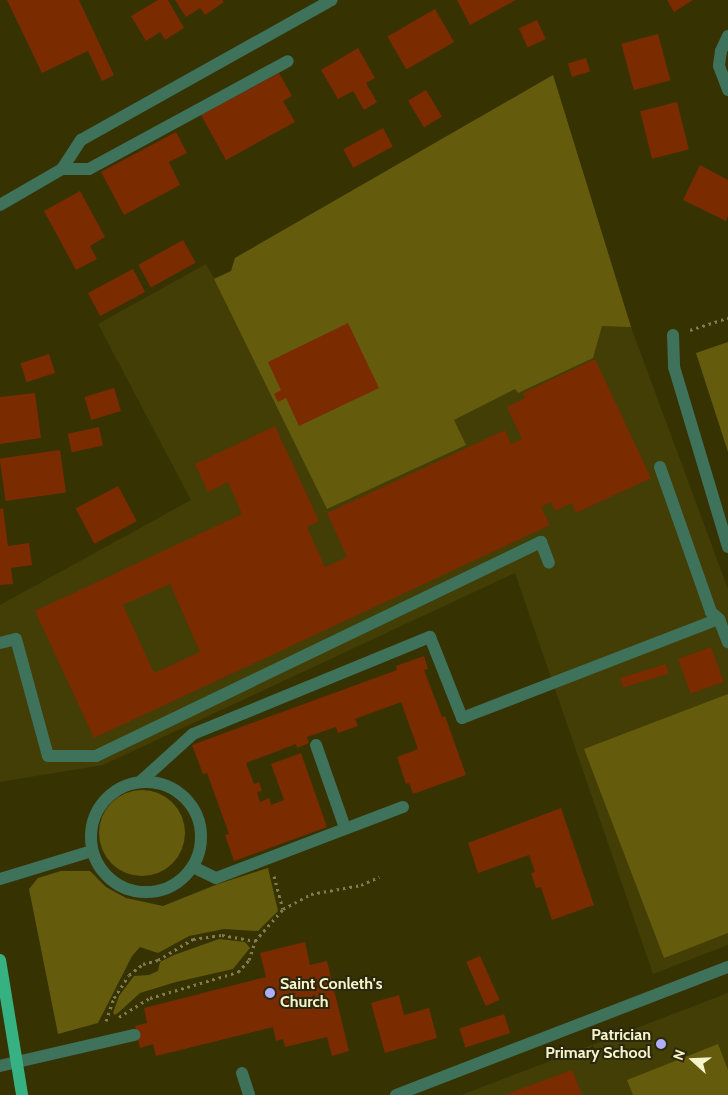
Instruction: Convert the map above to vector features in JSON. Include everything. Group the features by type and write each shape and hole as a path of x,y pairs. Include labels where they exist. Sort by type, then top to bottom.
{"main road":[{"path":"0,960 22,1095"}],"street":[{"path":"0,205 62,169 81,140 330,0"},
{"path":"728,36 721,51 720,66 728,90"},
{"path":"62,169 89,169 288,61"},
{"path":"673,336 674,366 728,547"},
{"path":"660,467 711,612 719,619 728,642"},
{"path":"0,643 16,639 48,756 96,756 541,542 549,563"},
{"path":"141,781 158,782 176,790 188,801 197,815 201,830 201,843 193,867 186,876 167,888 154,892 126,889 112,881 100,869 92,851 90,829 97,810 112,792 141,781 193,734 430,637 462,718 719,619"},
{"path":"316,745 345,828"},
{"path":"193,867 216,878 403,807"},
{"path":"0,879 92,851"},
{"path":"396,1095 728,967"},
{"path":"0,1066 134,1035"},
{"path":"242,1073 248,1095"}],"path":[{"path":"673,336 728,318"},
{"path":"270,857 283,909"},
{"path":"118,1018 150,998 238,972 249,960 255,941 283,909 311,894 362,885 379,877"},
{"path":"112,1023 105,1028 114,998 129,975 143,964 158,960 194,939 222,934 241,936 255,941"}],"shaded area":[{"path":"553,75 631,327 728,589 728,945 653,974 515,573 103,765 0,782 0,605 191,500 98,324 206,264 214,278 231,272 235,258"},
{"path":"553,75 631,327 602,326 593,358 518,393 515,389 454,420 466,445 327,509 214,279 231,271 235,258"},
{"path":"728,342 728,452 696,353"},
{"path":"728,694 728,933 664,958 584,749"},
{"path":"142,790 158,793 166,797 178,809 182,817 185,833 182,849 178,857 166,869 158,873 142,876 126,873 118,869 106,857 102,849 99,833 102,817 106,809 118,797 126,793"},
{"path":"268,868 278,911 258,931 224,929 189,936 158,953 140,947 132,956 98,1023 58,1034 29,889 38,878 61,871 90,871 106,887 126,898 163,906 218,884"},
{"path":"219,939 245,942 250,948 233,969 176,982 140,993 115,1015 113,1013 119,996 134,976 149,975 158,971 160,962"},
{"name":"Patrician Primary School","path":"728,993 728,1095 461,1095"},
{"path":"718,1044 728,1070 728,1095 633,1095 627,1080"}],"building":[{"path":"7,0 79,0 114,75 102,81 88,51 42,73"},
{"path":"158,0 168,0 184,28 165,40 160,32 146,41 131,16"},
{"path":"175,0 222,0 224,2 205,15 200,8 186,17"},
{"path":"457,0 516,0 470,25"},
{"path":"667,0 693,0 674,12"},
{"path":"435,9 454,42 406,69 387,36"},
{"path":"537,20 546,39 528,47 519,28"},
{"path":"658,34 670,80 634,90 621,44"},
{"path":"358,48 375,78 366,83 377,102 364,110 353,91 338,99 321,70"},
{"path":"586,58 590,71 572,77 568,64"},
{"path":"279,73 292,96 283,101 295,122 226,160 201,115"},
{"path":"426,90 442,117 424,127 408,101"},
{"path":"677,102 689,150 652,159 640,111"},
{"path":"383,128 393,147 353,168 343,149"},
{"path":"176,132 187,153 169,162 180,185 124,215 101,172"},
{"path":"700,165 728,180 728,216 726,221 683,200"},
{"path":"80,191 105,237 90,246 97,259 76,270 44,211"},
{"path":"183,240 196,263 151,287 138,265"},
{"path":"133,269 145,292 100,316 88,293"},
{"path":"348,323 379,388 299,426 286,398 278,402 274,394 281,390 268,362"},
{"path":"49,354 55,373 27,382 20,363"},
{"path":"595,359 651,478 576,513 572,503 555,511 551,502 541,507 550,525 94,738 35,611 242,514 228,482 208,492 195,464 275,426 319,521 307,527 325,567 347,557 327,513 505,430 511,444 522,439 507,407 525,398 523,393","holes":["170,584 200,652 154,673 123,605"]},
{"path":"114,388 121,411 91,420 84,397"},
{"path":"35,393 41,438 0,444 0,397"},
{"path":"99,427 103,446 72,452 68,434"},
{"path":"60,450 66,493 6,501 0,458"},
{"path":"118,486 137,521 94,544 76,509"},
{"path":"3,508 8,546 29,543 32,565 11,568 13,584 0,585 0,509"},
{"path":"711,647 724,682 691,694 678,659"},
{"path":"424,656 428,669 424,670 442,717 445,716 466,775 413,794 409,783 406,784 397,757 418,749 401,702 355,719 358,726 338,733 336,727 307,737 309,743 297,748 296,744 246,763 254,784 259,782 262,791 257,792 260,802 269,798 271,805 284,800 271,764 301,753 327,827 234,861 225,835 229,834 207,773 203,774 192,745 397,670 396,666"},
{"path":"666,664 669,674 623,688 620,678"},
{"path":"561,808 594,905 552,920 541,887 536,888 531,873 535,872 529,855 478,873 468,843"},
{"name":"Saint Conleth's Church","path":"305,942 310,965 327,961 349,1051 332,1056 327,1037 285,1047 283,1039 276,1041 273,1027 156,1056 153,1044 140,1048 135,1026 147,1023 144,1008 266,977 260,953"},
{"path":"480,956 500,1000 486,1006 466,962"},
{"path":"399,995 404,1015 429,1008 437,1038 385,1053 371,1003"},
{"path":"504,1014 510,1033 465,1048 459,1029"},
{"path":"572,1070 582,1095 504,1095"}],"place":[{"name":"Saint Conleth's Church","path":"270,993"},
{"name":"Patrician Primary School","path":"661,1044"}]}
